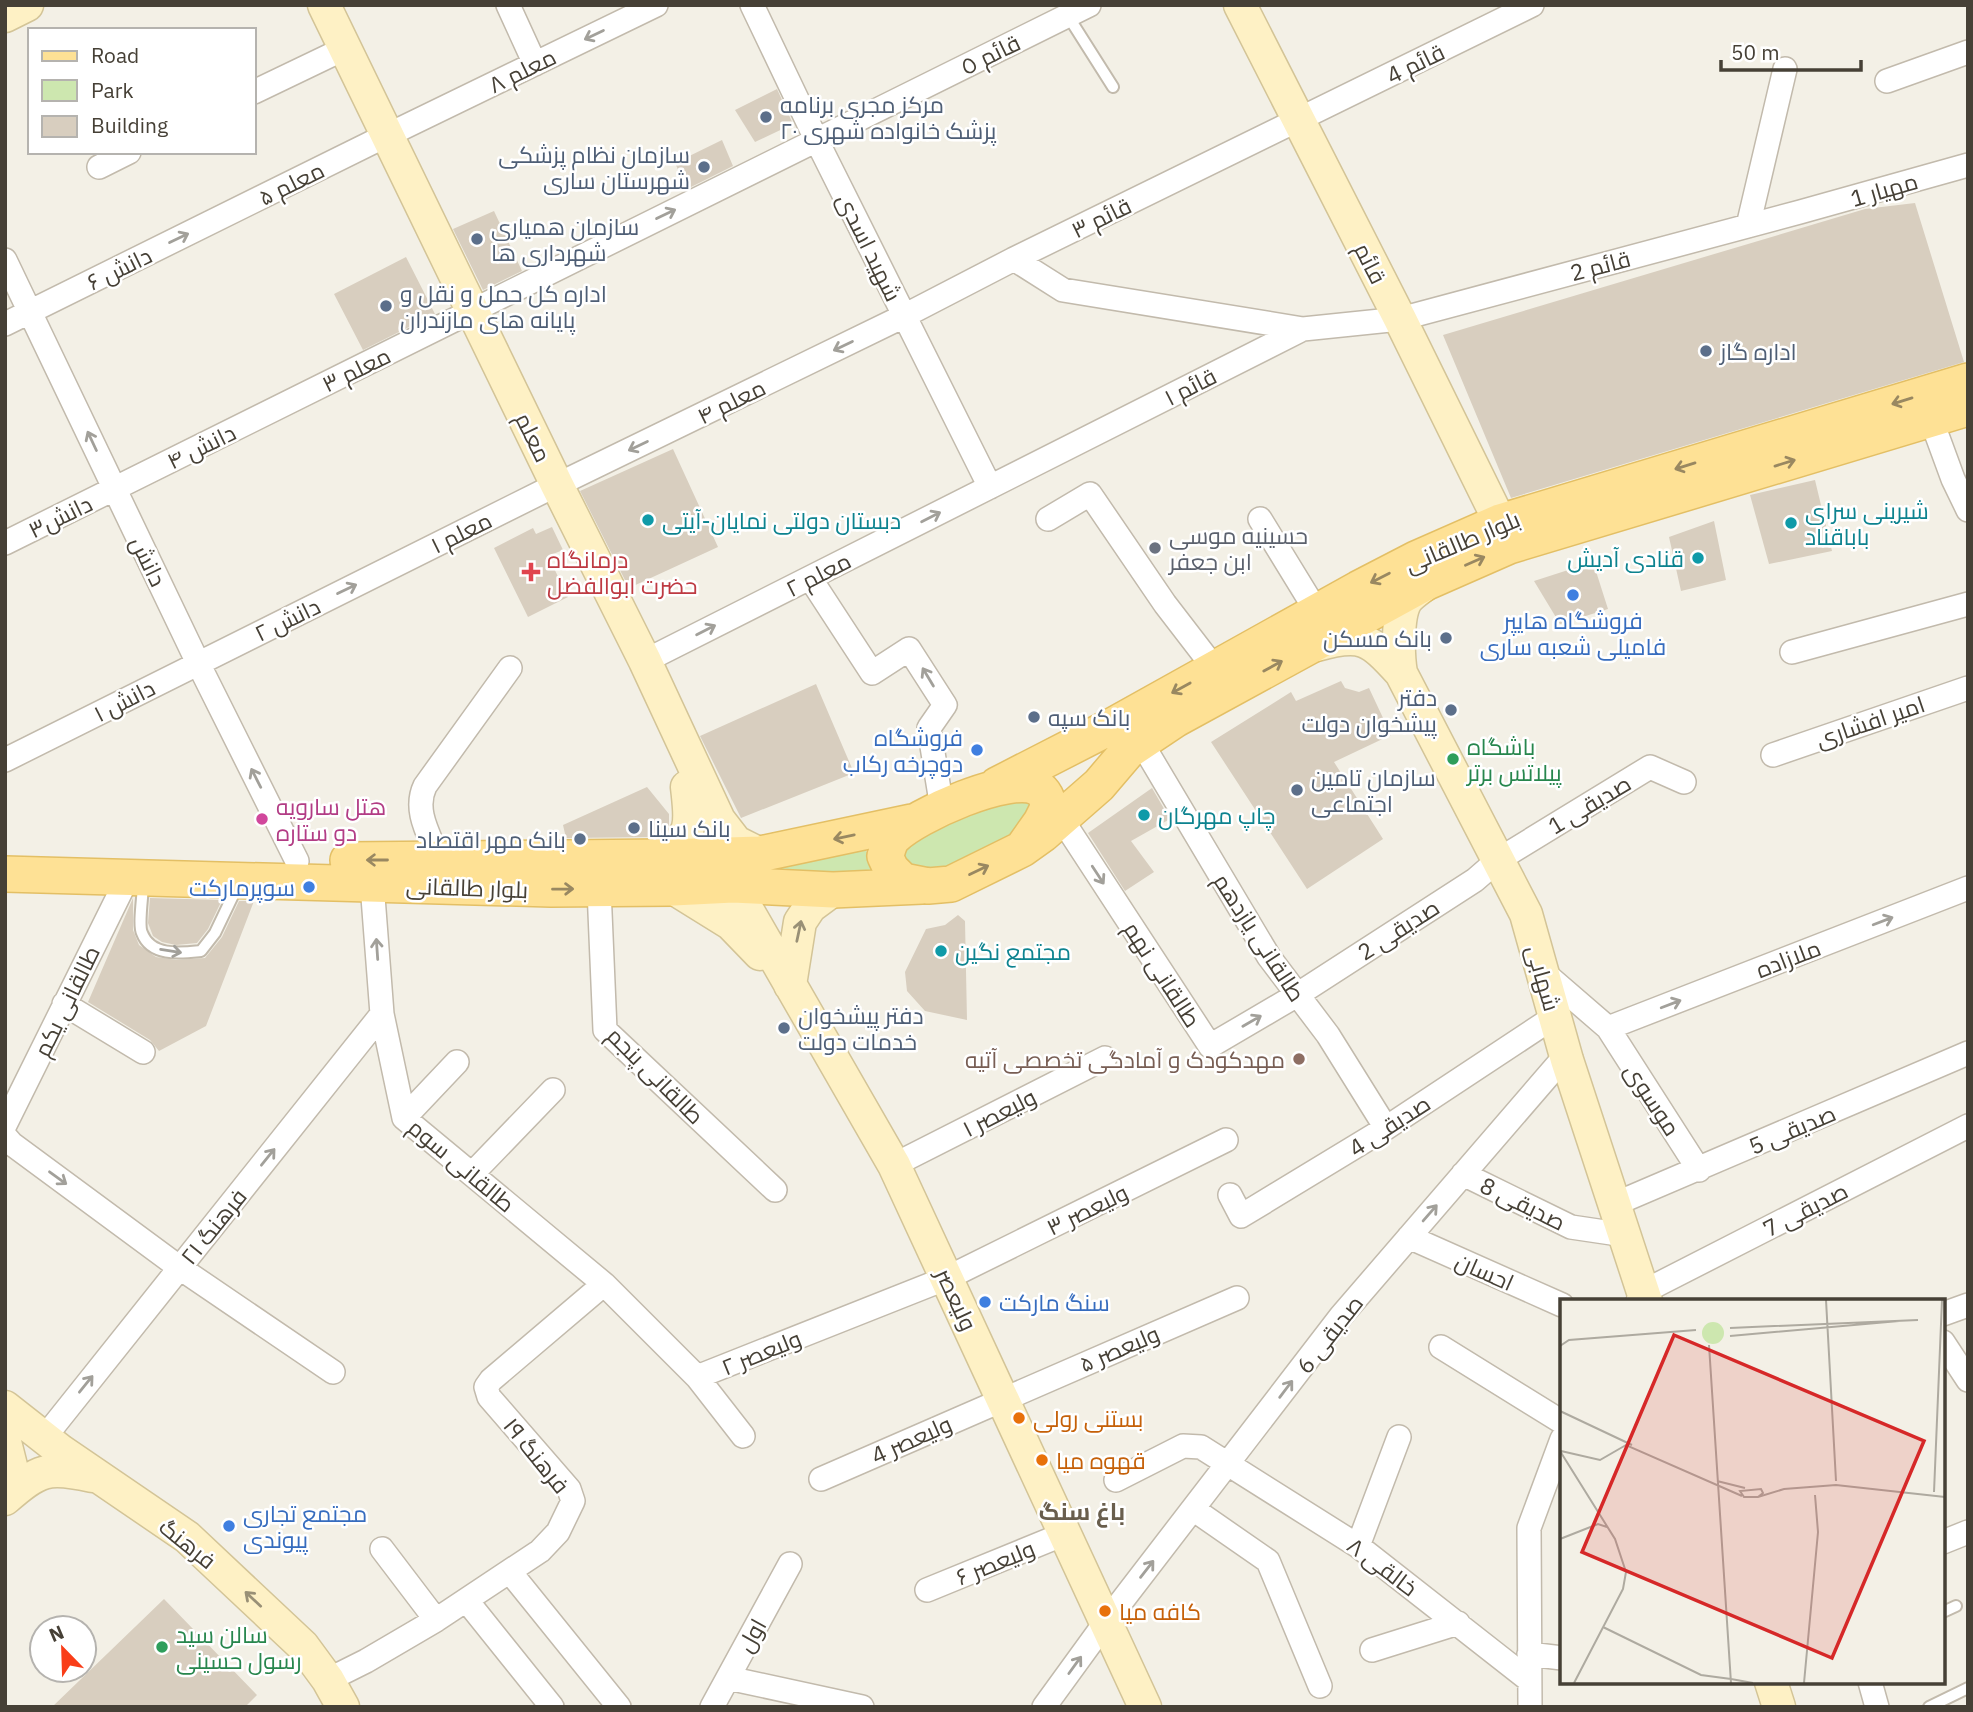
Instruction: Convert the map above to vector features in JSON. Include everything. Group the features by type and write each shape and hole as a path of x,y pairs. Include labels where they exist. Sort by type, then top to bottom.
{"main road":[{"path":"5,16 27,5"},
{"name":"معلم","path":"305,5 331,55 382,138"},
{"name":"معلم","path":"324,5 382,138 551,488 715,854"},
{"name":"قائم","path":"1240,5 1400,318 1500,522"},
{"name":"بلوار طالقانی","path":"5,874 599,889 669,873 715,854 760,854 911,822 992,787 1416,559 1500,522 1968,381"},
{"name":"بلوار طالقانی","path":"5,853 297,861 439,860 669,873 733,885 833,890 951,884 1022,849 1099,785 1128,751 1177,719 1427,582 1509,546 1968,408"},
{"name":"معلم","path":"551,488 645,661 726,832 736,842 760,854"},
{"path":"1401,673 1399,643 1406,601 1427,582"},
{"path":"1305,648 1342,638 1365,640 1380,650 1401,673"},
{"name":"شهابی","path":"1401,673 1526,914 1554,1017 1625,1235 1642,1298"},
{"path":"1076,744 1065,765 1071,778 1084,783 1114,767"},
{"path":"992,787 1020,784 1037,787 1045,795 1049,806 1022,849"},
{"path":"687,787 690,823 669,873 731,924 790,985"},
{"path":"911,822 891,839 886,856 891,869 904,881 928,886"},
{"path":"715,854 733,885"},
{"name":"ولیعصر","path":"733,885 894,1165 1145,1707"},
{"path":"790,985 800,922 810,907 833,890"},
{"name":"فرهنگ","path":"5,1407 44,1438 187,1538 303,1646 336,1693"},
{"path":"5,1442 12,1470 6,1498"},
{"path":"6,1498 41,1472 62,1469 99,1477"},
{"path":"1772,1684 1779,1707"}],"street":[{"path":"508,5 535,64"},
{"name":"معلم ۸","path":"382,138 656,5"},
{"name":"شهید اسدی","path":"752,5 990,487"},
{"name":"قائم ٥","path":"468,313 1089,5"},
{"name":"قائم 4","path":"1298,121 1532,5"},
{"path":"1887,81 1968,52"},
{"path":"256,91 331,55"},
{"path":"1748,226 1785,69"},
{"name":"قائم ٣","path":"904,316 1014,259 1298,121"},
{"name":"معلم ۵","path":"208,224 382,138"},
{"path":"99,167 125,154"},
{"name":"مهیار 1","path":"1800,212 1968,165"},
{"name":"قائم 2","path":"1400,318 1800,212"},
{"name":"دانش ۶","path":"5,324 208,224"},
{"path":"1014,259 1063,290 1303,329"},
{"name":"دانش","path":"5,260 198,663 297,861"},
{"name":"معلم ۳","path":"287,404 468,313"},
{"name":"معلم ۴","path":"551,488 904,316"},
{"name":"قائم ١","path":"990,487 1303,329 1400,318"},
{"name":"دانش ۴","path":"114,489 287,404"},
{"path":"1931,419 1952,479 1968,510"},
{"name":"معلم ٢","path":"645,661 990,487"},
{"name":"معلم ١","path":"376,575 551,488"},
{"name":"دانش٣","path":"5,543 114,489"},
{"path":"1048,519 1090,494 1165,604 1214,669"},
{"path":"1260,519 1317,611"},
{"name":"دانش ٢","path":"198,663 376,575"},
{"path":"810,578 872,673 909,649 945,705 929,728 942,808"},
{"path":"1792,652 1968,604"},
{"name":"دانش ١","path":"5,760 198,663"},
{"path":"439,860 419,808 419,798 510,668"},
{"name":"امیر افشاری","path":"1773,755 1968,688"},
{"name":"طالقانی یازدهم","path":"1141,742 1241,912 1297,995 1328,1035 1386,1128"},
{"name":"صدیقی 1","path":"1498,860 1650,767 1684,782"},
{"name":"طالقانی نهم","path":"1061,818 1210,1046 1297,995"},
{"name":"صدیقی 2","path":"1297,995 1475,880 1498,860"},
{"name":"طالقانی یکم","path":"5,1125 64,1004 135,877"},
{"name":"طالقانی سوم","path":"372,884 382,1014 404,1118 604,1284"},
{"name":"ملازاده","path":"1608,1028 1968,888"},
{"name":"طالقانی پنجم","path":"599,889 605,1030 775,1190"},
{"name":"موسوی","path":"1542,971 1608,1028 1699,1170"},
{"path":"64,1004 143,1052"},
{"name":"فرهنگ ۲۱","path":"44,1438 382,1014"},
{"name":"صدیقی 4","path":"1230,1195 1241,1216 1386,1128 1554,1017"},
{"name":"صدیقی 5","path":"1615,1205 1968,1053"},
{"name":"صدیقی 6","path":"1105,1623 1341,1316 1566,1055"},
{"name":"ولیعصر ١","path":"894,1165 1105,1058"},
{"path":"404,1118 457,1062"},
{"path":"472,1174 553,1090"},
{"name":"صدیقی 7","path":"1642,1298 1968,1126"},
{"path":"5,1136 12,1144 180,1268 333,1372"},
{"name":"ولیعصر ٣","path":"947,1278 1226,1140"},
{"name":"صدیقی 8","path":"1463,1174 1571,1227 1625,1235"},
{"name":"احسان","path":"1409,1237 1560,1304"},
{"name":"ولیعصر ٢","path":"604,1284 697,1377 947,1278"},
{"name":"فرهنگ ۱۹","path":"336,1693 366,1661 467,1601 540,1551 558,1532 573,1502 569,1489 489,1397 486,1387 604,1284"},
{"name":"ولیعصر ۵","path":"1002,1398 1237,1298"},
{"path":"1945,1313 1968,1305"},
{"path":"1945,1345 1967,1376"},
{"path":"1441,1347 1560,1421"},
{"path":"697,1377 743,1436"},
{"name":"ولیعصر 4","path":"821,1479 1002,1398"},
{"path":"1358,1546 1399,1437"},
{"path":"1530,1707 1529,1528 1560,1444"},
{"name":"خالقی ۸","path":"1116,1480 1183,1446 1201,1447 1358,1546 1529,1680"},
{"path":"1194,1509 1268,1561 1320,1686"},
{"path":"1945,1541 1968,1532"},
{"name":"ولیعصر ۶","path":"927,1590 1064,1534"},
{"path":"382,1549 436,1620"},
{"name":"اول","path":"712,1707 790,1564"},
{"path":"510,1572 619,1707"},
{"path":"467,1601 552,1707"},
{"path":"1044,1707 1105,1623"},
{"path":"1372,1650 1458,1623"},
{"path":"1529,1654 1560,1658"},
{"path":"728,1678 862,1707"},
{"path":"1871,1684 1877,1707"}],"lane":[{"path":"1068,16 1112,87"},
{"path":"135,877 141,932 151,947 175,953 201,951 215,933 241,880"},
{"path":"1945,1611 1956,1606"},
{"path":"1929,1707 1968,1688"}],"green space":[{"path":"1029,794 1040,808 1030,827 955,872 903,870 900,840 914,830"},
{"path":"864,844 870,863 881,879 761,882 753,863"}],"building":[{"name":"مرکز مجری برنامه پزشک خانواده شهری ٢٠","path":"777,89 793,124 755,142 735,110"},
{"name":"سازمان نظام پزشکی شهرستان ساری","path":"722,140 733,166 687,189 675,163"},
{"name":"اداره گاز","path":"1915,203 1964,362 1511,498 1443,335 1865,209"},
{"path":"494,211 522,271 483,290 453,229"},
{"name":"اداره کل حمل و نقل و پایانه های مازندران","path":"406,257 435,314 363,350 334,294"},
{"name":"دبستان دولتی نمایان-آیتی","path":"673,449 718,547 629,588 580,491"},
{"name":"شیرینی سرای باباقناد","path":"1815,480 1832,551 1769,564 1750,495"},
{"name":"قنادی آدیش","path":"1714,521 1726,580 1681,591 1669,537"},
{"name":"درمانگاه حضرت ابوالفضل","path":"552,527 563,550 548,556 568,597 528,617 494,548 533,528 536,534"},
{"name":"فروشگاه هایپر فامیلی شعبه ساری","path":"1593,562 1608,609 1560,624 1534,581"},
{"name":"سازمان تامین اجتماعی","path":"1341,681 1345,688 1359,692 1369,688 1391,735 1334,762 1383,839 1307,889 1211,742 1291,692 1296,701"},
{"path":"816,684 854,773 741,818 700,736"},
{"name":"بانک سینا","path":"647,787 669,814 669,825 659,837 566,838 563,825"},
{"path":"1152,788 1170,819 1131,841 1154,872 1125,891 1088,833"},
{"path":"133,898 133,930 139,945 156,957 176,960 205,958 222,937 239,901 254,901 206,1026 159,1051 150,1040 88,1002"},
{"path":"150,898 222,900 208,929 197,943 176,945 162,942 153,936 148,923"},
{"name":"مجتمع نگین","path":"958,915 965,921 967,1020 925,1011 907,991 905,972 926,929 945,925"},
{"name":"سالن سید رسول حسینی","path":"164,1599 257,1695 245,1707 52,1707 76,1684 98,1684 98,1663"}],"place":[{"name":"مرکز مجری برنامه پزشک خانواده شهری ٢٠","path":"766,117"},
{"name":"سازمان نظام پزشکی شهرستان ساری","path":"704,167"},
{"name":"سازمان همیاری شهرداری ها","path":"477,239"},
{"name":"اداره کل حمل و نقل و پایانه های مازندران","path":"386,306"},
{"name":"اداره گاز","path":"1706,351"},
{"name":"دبستان دولتی نمایان-آیتی","path":"648,520"},
{"name":"شیرینی سرای باباقناد","path":"1791,523"},
{"name":"حسینیه موسی ابن جعفر","path":"1155,548"},
{"name":"قنادی آدیش","path":"1698,558"},
{"name":"درمانگاه حضرت ابوالفضل","path":"531,572"},
{"name":"فروشگاه هایپر فامیلی شعبه ساری","path":"1573,595"},
{"name":"بانک مسکن","path":"1446,638"},
{"name":"دفتر پیشخوان دولت","path":"1451,710"},
{"name":"بانک سپه","path":"1034,717"},
{"name":"فروشگاه دوچرخه رکاب","path":"977,750"},
{"name":"باشگاه پیلاتس برتر","path":"1453,759"},
{"name":"سازمان تامین اجتماعی","path":"1297,790"},
{"name":"چاپ مهرگان","path":"1144,815"},
{"name":"هتل سارویه دو ستاره","path":"262,819"},
{"name":"بانک سینا","path":"634,828"},
{"name":"بانک مهر اقتصاد","path":"580,839"},
{"name":"سوپرمارکت","path":"309,887"},
{"name":"مجتمع نگین","path":"941,951"},
{"name":"دفتر پیشخوان خدمات دولت","path":"784,1028"},
{"name":"مهدکودک و آمادگی تخصصی آتیه","path":"1299,1059"},
{"name":"سنگ مارکت","path":"985,1302"},
{"name":"بستنی رولی","path":"1019,1418"},
{"name":"قهوه میا","path":"1042,1460"},
{"name":"مجتمع تجاری پیوندی","path":"229,1526"},
{"name":"کافه میا","path":"1105,1611"},
{"name":"سالن سید رسول حسینی","path":"162,1647"}],"district":[{"name":"باغ سنگ","path":"1082,1511"}]}
